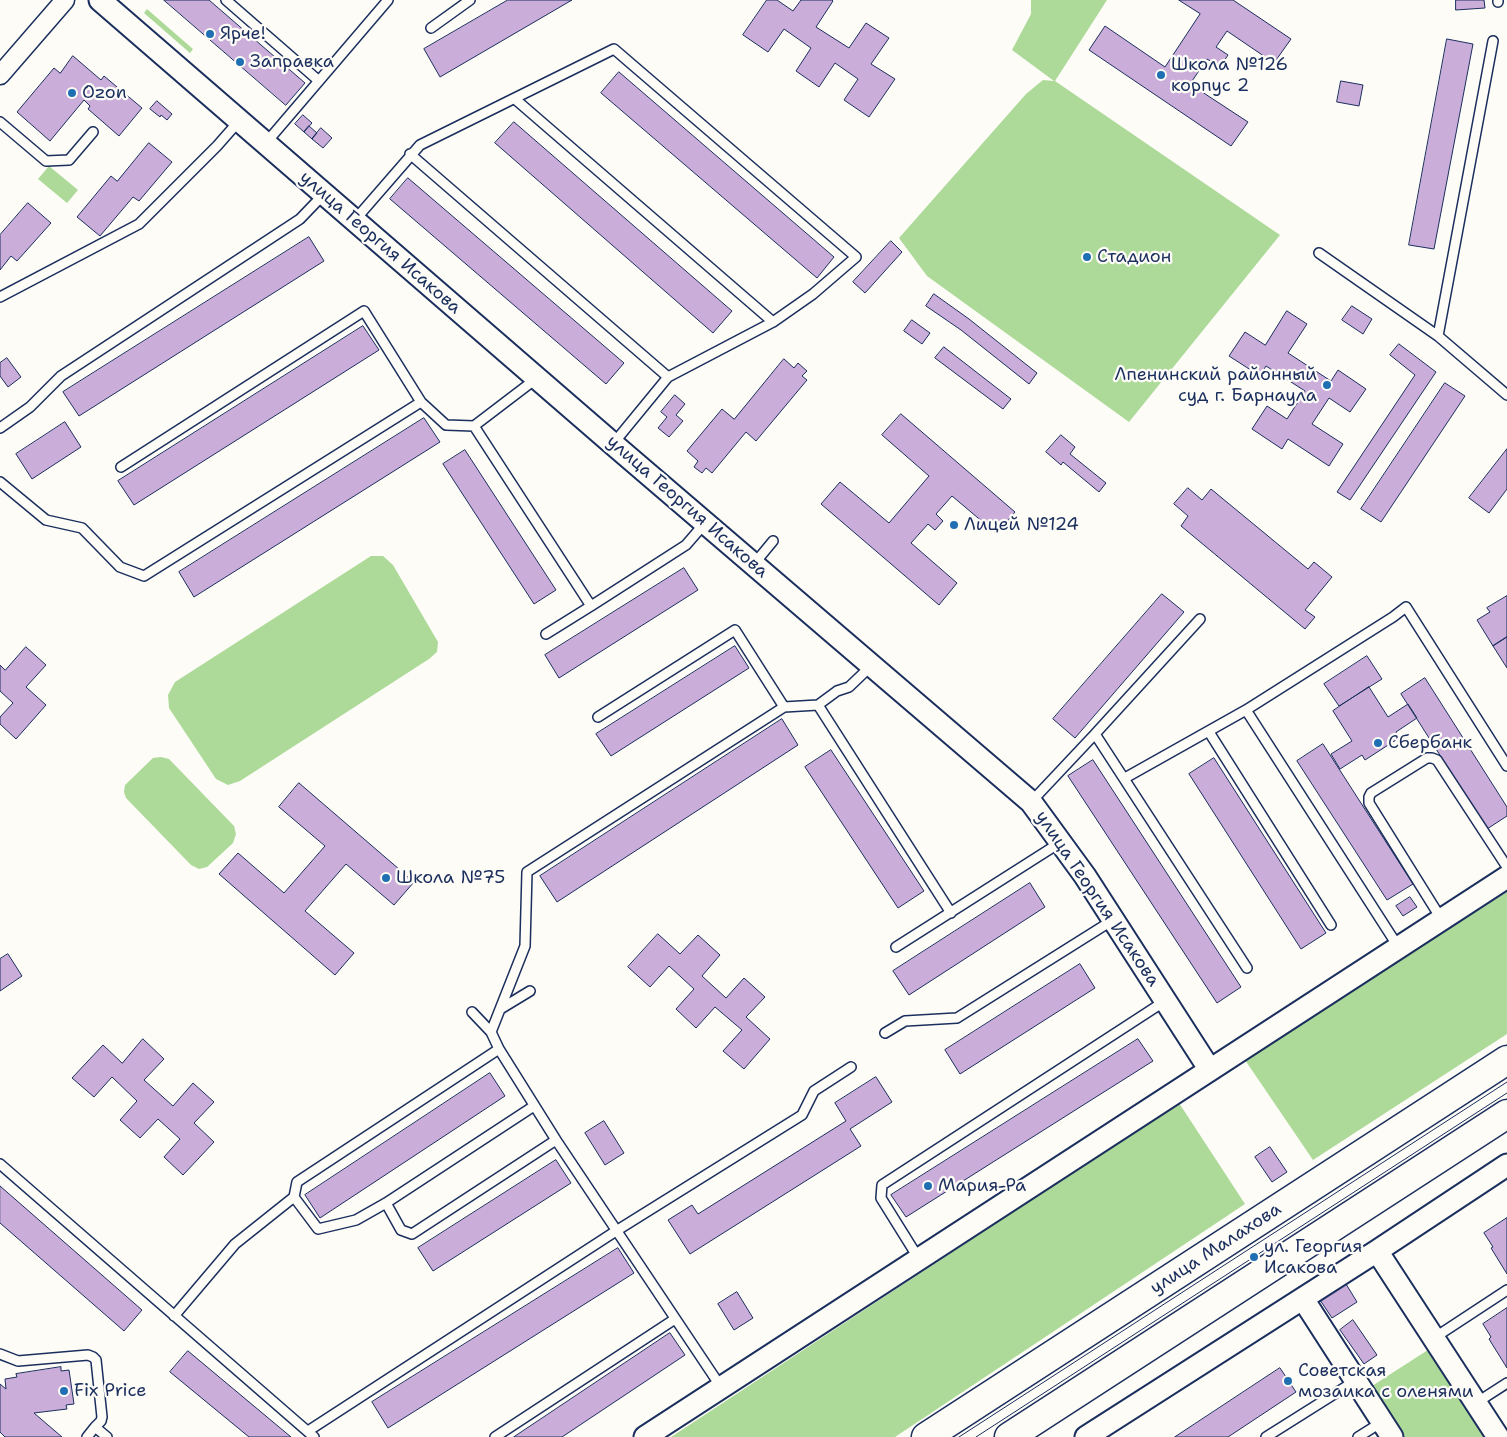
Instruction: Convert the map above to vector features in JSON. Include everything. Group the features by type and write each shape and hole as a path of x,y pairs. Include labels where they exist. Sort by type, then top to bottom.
{"main road":[{"name":"улица Малахова","path":"926,1437 1507,1060"},
{"path":"1009,1437 1507,1114"}],"street":[{"path":"0,75 65,0"},
{"name":"улица Георгия Исакова","path":"100,0 354,221 1031,802 1062,842 1210,1070"},
{"path":"645,1437 1507,877"},
{"path":"1086,1437 1303,1299 1507,1165"},
{"path":"1377,1251 1498,1437"},
{"path":"1303,1299 1387,1430"}],"lane":[{"path":"226,0 319,81"},
{"path":"265,144 388,0"},
{"path":"431,28 470,0"},
{"path":"1438,336 1493,41"},
{"path":"354,221 420,144 614,49 856,257 813,294 773,322 668,377 613,444"},
{"path":"515,99 773,322"},
{"path":"0,297 139,224 217,146 238,121"},
{"path":"0,122 46,161 69,160 93,132"},
{"path":"410,154 668,377"},
{"path":"0,428 30,407 61,376 300,219 324,194"},
{"path":"1319,253 1438,336 1507,395"},
{"path":"121,467 364,311 421,402 446,424 474,426 537,378"},
{"path":"0,482 46,520 82,528 120,567 144,576 421,402"},
{"path":"474,426 591,606"},
{"path":"546,634 686,545 705,523"},
{"path":"754,564 774,541"},
{"path":"1125,778 1246,710 1406,607 1507,766"},
{"path":"1031,802 1200,619"},
{"path":"598,717 735,630 784,707"},
{"path":"491,1032 525,946 527,872 784,707 818,705 837,691 849,687 872,666"},
{"path":"818,705 951,913"},
{"path":"1246,710 1399,948"},
{"path":"1209,732 1331,926"},
{"path":"1095,734 1246,968"},
{"path":"1442,920 1369,803 1371,793 1426,758 1438,760 1507,867"},
{"path":"896,947 1062,842"},
{"path":"886,1033 905,1020 957,1018 1114,920"},
{"path":"502,1008 530,991"},
{"path":"920,1260 881,1198 882,1185 1165,1001"},
{"path":"472,1012 491,1032 499,1049 534,1106 721,1388"},
{"path":"174,1316 235,1244 294,1197 297,1182 499,1049"},
{"path":"0,1164 311,1434 616,1231 802,1115 814,1092 851,1067"},
{"path":"294,1197 318,1229 356,1220 386,1203 534,1106"},
{"path":"386,1203 401,1230 412,1234 556,1140"},
{"path":"1433,1338 1507,1290"},
{"path":"495,1437 675,1319"},
{"path":"0,1354 18,1361 88,1355 93,1357 96,1360 102,1417 101,1421 87,1437"},
{"path":"1266,1437 1356,1381"},
{"path":"1476,1403 1507,1384"},
{"path":"95,1428 107,1437"},
{"path":"1358,1437 1387,1430"}],"green space":[{"name":"Стадион","path":"1031,0 1107,0 1055,81 1280,235 1129,422 927,276 899,238 1026,94 1043,80 1054,81 1012,50 1031,14"},
{"path":"147,9 193,49 190,53 144,13"},
{"path":"49,166 78,190 67,203 38,179"},
{"path":"371,556 383,556 393,565 438,642 437,652 240,781 228,785 216,779 169,708 168,695 175,682"},
{"path":"153,758 169,759 234,826 236,834 233,843 207,867 199,869 191,865 126,798 124,792 125,785"},
{"path":"1507,892 1507,1034 1313,1160 1245,1060"},
{"path":"1179,1103 1245,1204 895,1437 671,1437"},
{"path":"1431,1348 1489,1437 1405,1437 1372,1386"}],"building":[{"path":"164,0 209,0 305,83 286,105"},
{"path":"508,0 572,0 440,77 424,49"},
{"path":"767,0 777,0 793,11 801,0 832,0 816,27 849,48 866,23 889,38 871,64 895,79 869,117 844,100 858,79 835,63 819,87 796,71 811,48 784,29 768,52 743,35"},
{"name":"Школа №126 корпус 2","path":"1179,0 1233,0 1291,39 1274,63 1227,31 1216,47 1228,55 1220,67 1207,59 1190,84 1248,122 1231,146 1089,50 1105,26 1165,67 1200,14"},
{"path":"1456,0 1484,0 1485,8 1456,10"},
{"path":"1447,39 1473,44 1434,249 1409,245"},
{"path":"73,56 101,80 104,76 142,108 119,136 88,109 90,106 84,100 50,141 17,112 54,68 60,73"},
{"path":"619,72 834,257 817,278 601,93"},
{"path":"1341,81 1363,85 1359,106 1337,102"},
{"path":"157,101 172,114 167,120 150,109"},
{"path":"303,115 312,123 304,132 295,124"},
{"path":"514,122 732,311 713,333 495,143"},
{"path":"309,126 317,133 312,139 304,132"},
{"path":"321,128 332,138 323,148 312,139"},
{"path":"149,143 172,162 139,201 133,197 100,236 77,217 111,176 117,181"},
{"path":"408,178 624,363 606,384 390,199"},
{"path":"28,203 51,223 17,261 11,256 0,270 0,235"},
{"path":"309,237 324,261 79,416 63,392"},
{"path":"891,241 902,252 865,293 853,282"},
{"path":"934,294 1037,373 1029,384 961,330 926,306"},
{"path":"1352,306 1372,319 1363,334 1342,320"},
{"name":"Лпенинский районный суд г. Барнаула","path":"1287,311 1307,324 1288,353 1331,381 1338,370 1366,389 1350,412 1329,398 1312,424 1343,444 1329,466 1288,439 1282,449 1252,429 1267,406 1287,419 1305,391 1266,366 1260,376 1229,356 1245,332 1265,345"},
{"path":"912,320 930,333 922,344 904,331"},
{"path":"363,326 379,350 134,505 118,481"},
{"path":"1399,344 1436,372 1350,500 1337,492 1415,375 1390,355"},
{"path":"944,347 1011,399 1003,409 935,358"},
{"path":"7,358 21,377 8,387 0,376 0,363"},
{"path":"784,359 794,368 798,363 807,371 802,376 807,380 756,441 746,432 712,473 706,468 702,473 694,467 698,461 687,451 722,409 734,419"},
{"path":"1445,383 1465,396 1381,522 1361,509"},
{"path":"675,395 685,404 676,415 683,421 669,437 658,428 667,417 661,412"},
{"path":"901,414 1015,512 997,534 952,496 936,514 943,521 935,530 928,524 911,543 957,583 939,605 821,504 840,482 889,523 929,476 882,435"},
{"path":"424,418 440,442 194,597 179,572"},
{"path":"65,422 81,447 32,479 16,454"},
{"path":"1061,435 1075,447 1070,454 1106,483 1099,492 1063,462 1061,465 1046,452"},
{"path":"1507,449 1507,489 1489,513 1469,498"},
{"path":"465,450 556,590 534,604 443,464"},
{"path":"1188,488 1202,500 1211,489 1308,569 1314,562 1332,577 1305,610 1315,617 1305,629 1181,526 1188,516 1174,504"},
{"path":"684,568 698,590 559,678 545,655"},
{"path":"1162,594 1184,612 1075,738 1053,719"},
{"path":"1507,596 1507,637 1493,646 1477,620 1490,612 1487,608"},
{"path":"1507,637 1507,668 1493,646"},
{"path":"735,646 749,668 611,756 596,734"},
{"path":"26,647 46,665 26,687 46,705 16,739 0,724 0,717 13,703 0,691 0,665 5,670"},
{"path":"1367,656 1382,679 1339,706 1324,684"},
{"path":"1425,678 1507,807 1507,816 1487,829 1401,694"},
{"path":"1369,687 1388,717 1408,704 1417,718 1396,732 1399,738 1365,760 1362,755 1340,769 1331,754 1352,741 1333,711"},
{"path":"782,719 798,745 557,902 540,876"},
{"path":"1323,744 1413,884 1387,900 1297,761"},
{"path":"831,750 924,891 898,908 805,767"},
{"path":"1214,758 1326,933 1301,949 1189,774"},
{"path":"1093,760 1241,987 1217,1003 1068,776"},
{"name":"Школа №75","path":"299,783 414,882 394,905 346,864 305,911 354,953 335,975 219,874 238,853 284,893 325,846 279,807"},
{"path":"1030,883 1045,907 909,995 893,971"},
{"path":"1410,897 1417,907 1403,916 1396,906"},
{"path":"658,934 680,954 698,935 720,955 702,976 726,998 744,978 765,997 746,1017 770,1039 744,1069 723,1051 742,1030 715,1007 696,1028 676,1009 694,989 669,966 650,987 628,967"},
{"path":"8,954 22,976 0,991 0,959"},
{"path":"1080,964 1095,988 960,1074 945,1050"},
{"path":"143,1039 164,1059 144,1080 173,1106 193,1083 214,1102 194,1123 214,1142 183,1175 164,1157 180,1139 158,1119 140,1138 120,1120 137,1101 112,1077 94,1097 72,1078 103,1045 122,1063"},
{"path":"1138,1039 1153,1061 906,1217 891,1195"},
{"path":"490,1073 505,1096 320,1218 305,1195"},
{"path":"876,1077 892,1102 850,1129 861,1146 690,1254 668,1220 692,1205 698,1214 846,1121 835,1103"},
{"path":"604,1121 624,1153 605,1165 585,1133"},
{"path":"1270,1147 1287,1172 1272,1182 1255,1157"},
{"path":"556,1160 571,1183 433,1271 418,1248"},
{"path":"0,1186 142,1310 124,1331 0,1223"},
{"path":"1507,1218 1507,1274 1484,1233"},
{"path":"618,1248 634,1273 388,1428 372,1402"},
{"path":"1346,1284 1357,1302 1332,1318 1320,1300"},
{"path":"737,1292 753,1318 734,1330 718,1304"},
{"path":"1507,1308 1507,1368 1489,1339 1491,1337 1483,1324"},
{"path":"1353,1320 1377,1355 1364,1364 1340,1330"},
{"path":"670,1333 685,1355 562,1437 514,1437"},
{"path":"188,1351 291,1437 249,1437 170,1372"},
{"path":"61,1367 61,1371 69,1370 74,1404 66,1405 67,1409 34,1413 62,1437 5,1437 0,1432 0,1384 6,1389 5,1379 17,1377 16,1374"},
{"path":"1280,1368 1296,1392 1228,1437 1175,1437"}],"tram line":[{"path":"959,1437 1507,1082"},
{"path":"976,1437 1507,1093"}],"place":[{"name":"Ярче!","path":"210,34"},
{"name":"Заправка","path":"240,62"},
{"name":"Школа №126 корпус 2","path":"1161,75"},
{"name":"Ozon","path":"72,93"},
{"name":"Стадион","path":"1087,257"},
{"name":"Лпенинский районный суд г. Барнаула","path":"1327,385"},
{"name":"Лицей №124","path":"954,525"},
{"name":"Сбербанк","path":"1378,743"},
{"name":"Школа №75","path":"386,878"},
{"name":"Мария-Ра","path":"928,1186"},
{"name":"ул. Георгия Исакова","path":"1254,1257"},
{"name":"Советская мозаика с оленями","path":"1288,1381"},
{"name":"Fix Price","path":"64,1391"}]}
